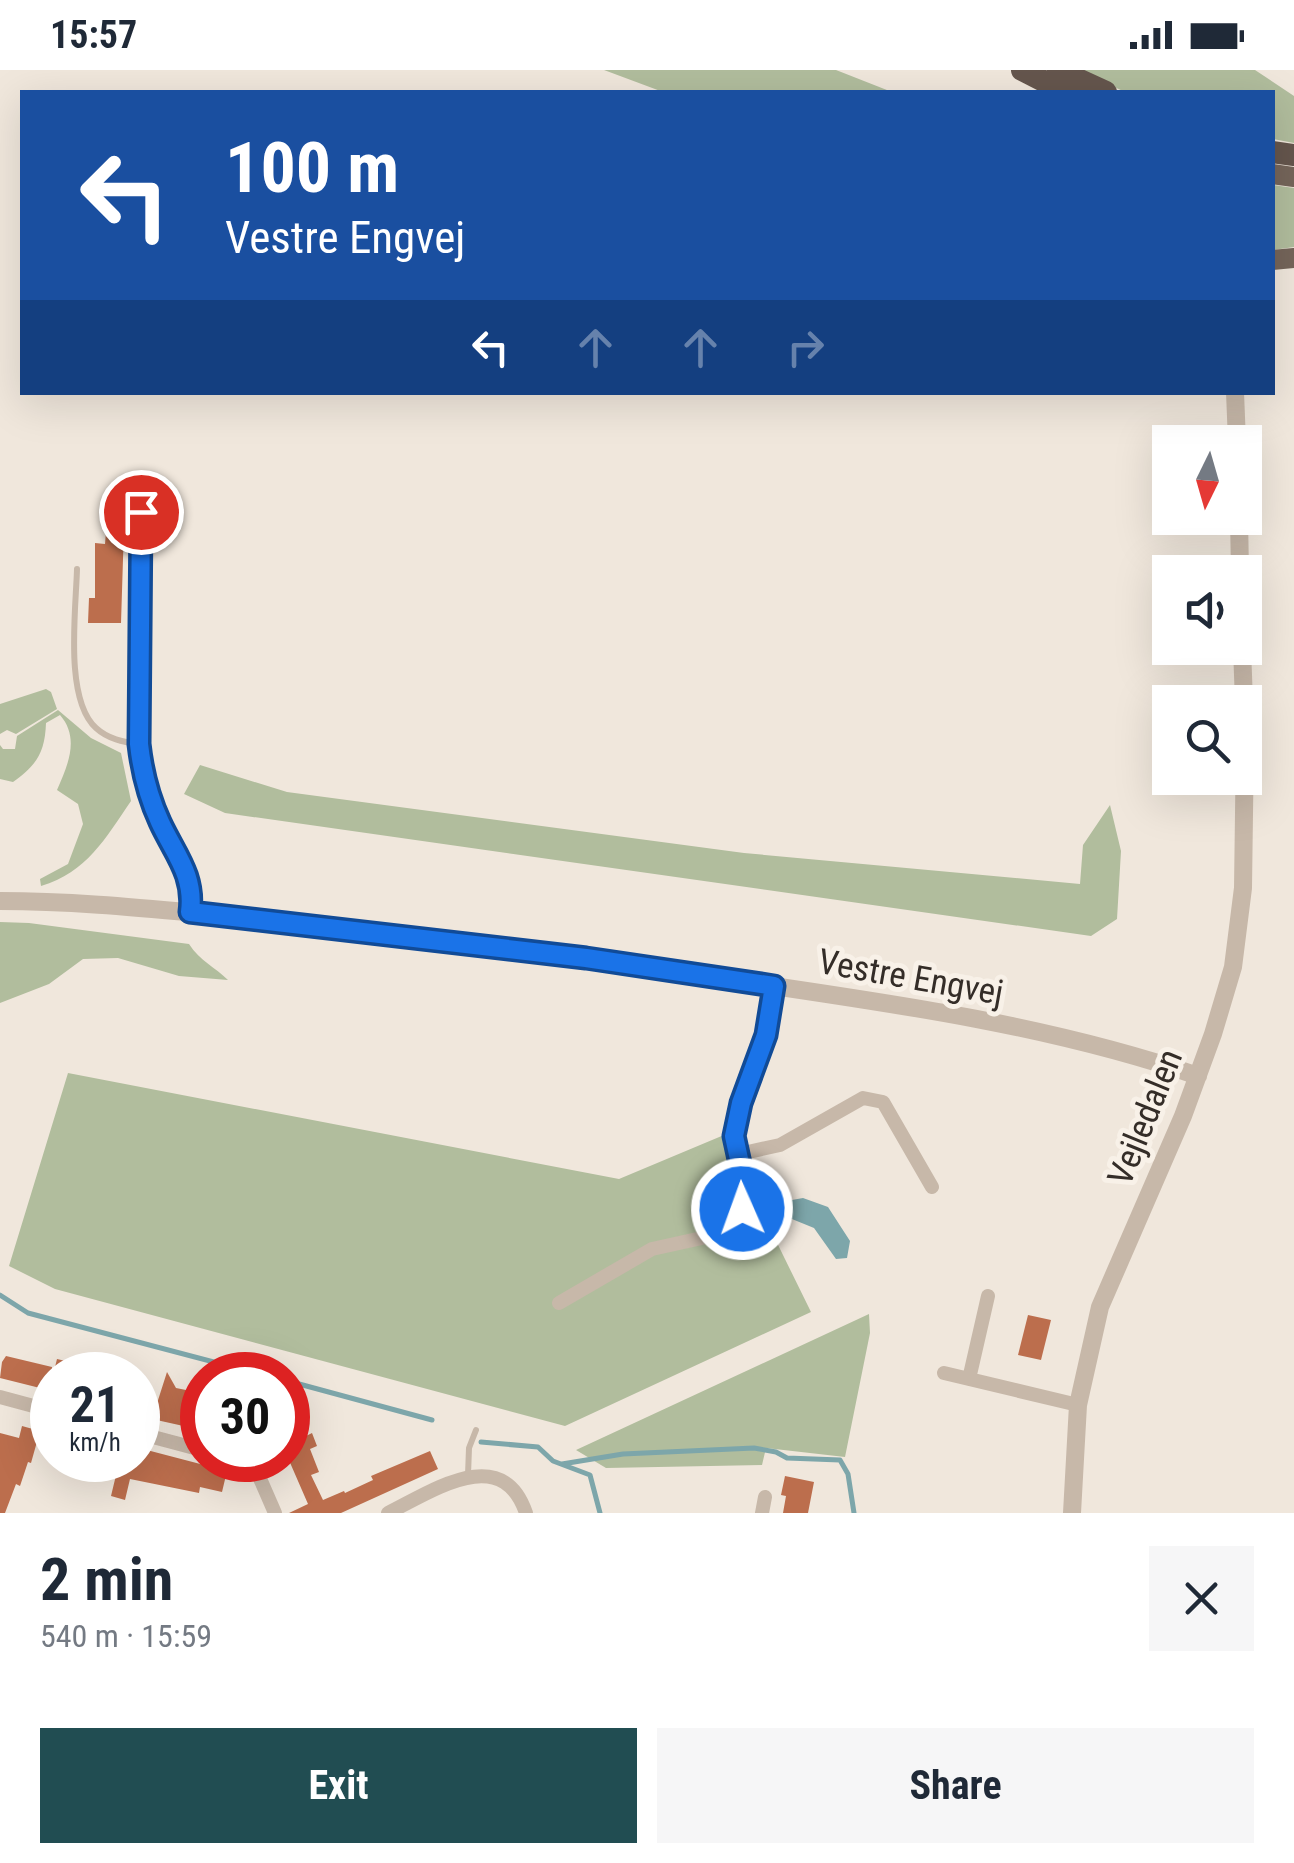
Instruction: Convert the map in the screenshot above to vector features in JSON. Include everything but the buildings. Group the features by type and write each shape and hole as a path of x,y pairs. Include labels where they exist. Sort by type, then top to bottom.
{"highway":[{"path":"1022,70 1061,90"},
{"path":"1058,70 1102,90"}],"street":[{"path":"1235,395 1236,425"},
{"path":"139,744 143,776 161,824 190,880 190,912"},
{"name":"Vejledalen","path":"1072,1513 1078,1406 1100,1308 1198,1076 1228,984 1243,888 1244,795"},
{"name":"Vestre Engvej","path":"0,901 190,912 567,955 774,986 1043,1034 1124,1052 1198,1076"},
{"path":"559,1303 652,1249 711,1236 742,1209 744,1182 734,1136 741,1103 761,1054 774,986"},
{"path":"738,1154 780,1145 863,1098 873,1098 883,1102 932,1187"},
{"path":"969,1379 988,1296"},
{"path":"944,1373 1078,1406"},
{"path":"0,1398 30,1406"},
{"path":"388,1513 468,1476 484,1475 498,1478 522,1500 526,1513"},
{"path":"261,1482 275,1513"},
{"path":"762,1513 765,1497"}],"lane":[{"path":"76,569 74,664 78,691 93,726 122,742 139,744 141,512"},
{"path":"468,1476 468,1448 476,1430"}],"green space":[{"path":"604,70 836,70 887,90 658,90"},
{"path":"1078,70 1255,70 1294,96 1294,143 1275,139 1275,90 1121,90"},
{"path":"1275,185 1294,188 1294,247 1275,250"},
{"path":"46,689 57,709 16,734 7,730 0,734 0,704"},
{"path":"58,710 91,738 121,753 131,801 83,863 41,886 40,879 68,864 83,824 78,804 57,790 68,761 70,733 60,715 46,723 38,757 13,782 0,779 0,745 3,749 15,749 17,736"},
{"path":"200,765 287,792 744,853 1080,884 1083,845 1110,805 1121,851 1117,919 1091,936 225,813 184,794"},
{"path":"0,922 189,944 228,980 179,976 118,958 83,959 49,984 0,1003"},
{"path":"68,1073 619,1179 724,1135 811,1312 565,1426 310,1358 310,1352 290,1352 55,1289 9,1266"},
{"path":"869,1314 870,1333 845,1457 766,1448 762,1465 606,1468 576,1450"}],"water":[{"path":"803,1198 828,1207 850,1241 847,1258 836,1259 814,1228 787,1217 787,1205"}],"waterway":[{"path":"0,1295 28,1313 180,1353"},
{"path":"310,1387 432,1420"},
{"path":"481,1442 538,1447 553,1461 590,1475 600,1513"},
{"path":"562,1464 623,1454 754,1448 787,1458 840,1460 848,1474 854,1513"}],"route":[{"path":"141,512 139,744 143,776 161,824 190,880 190,912 586,958 774,986 761,1054 741,1103 734,1136 744,1182 742,1209"}]}
